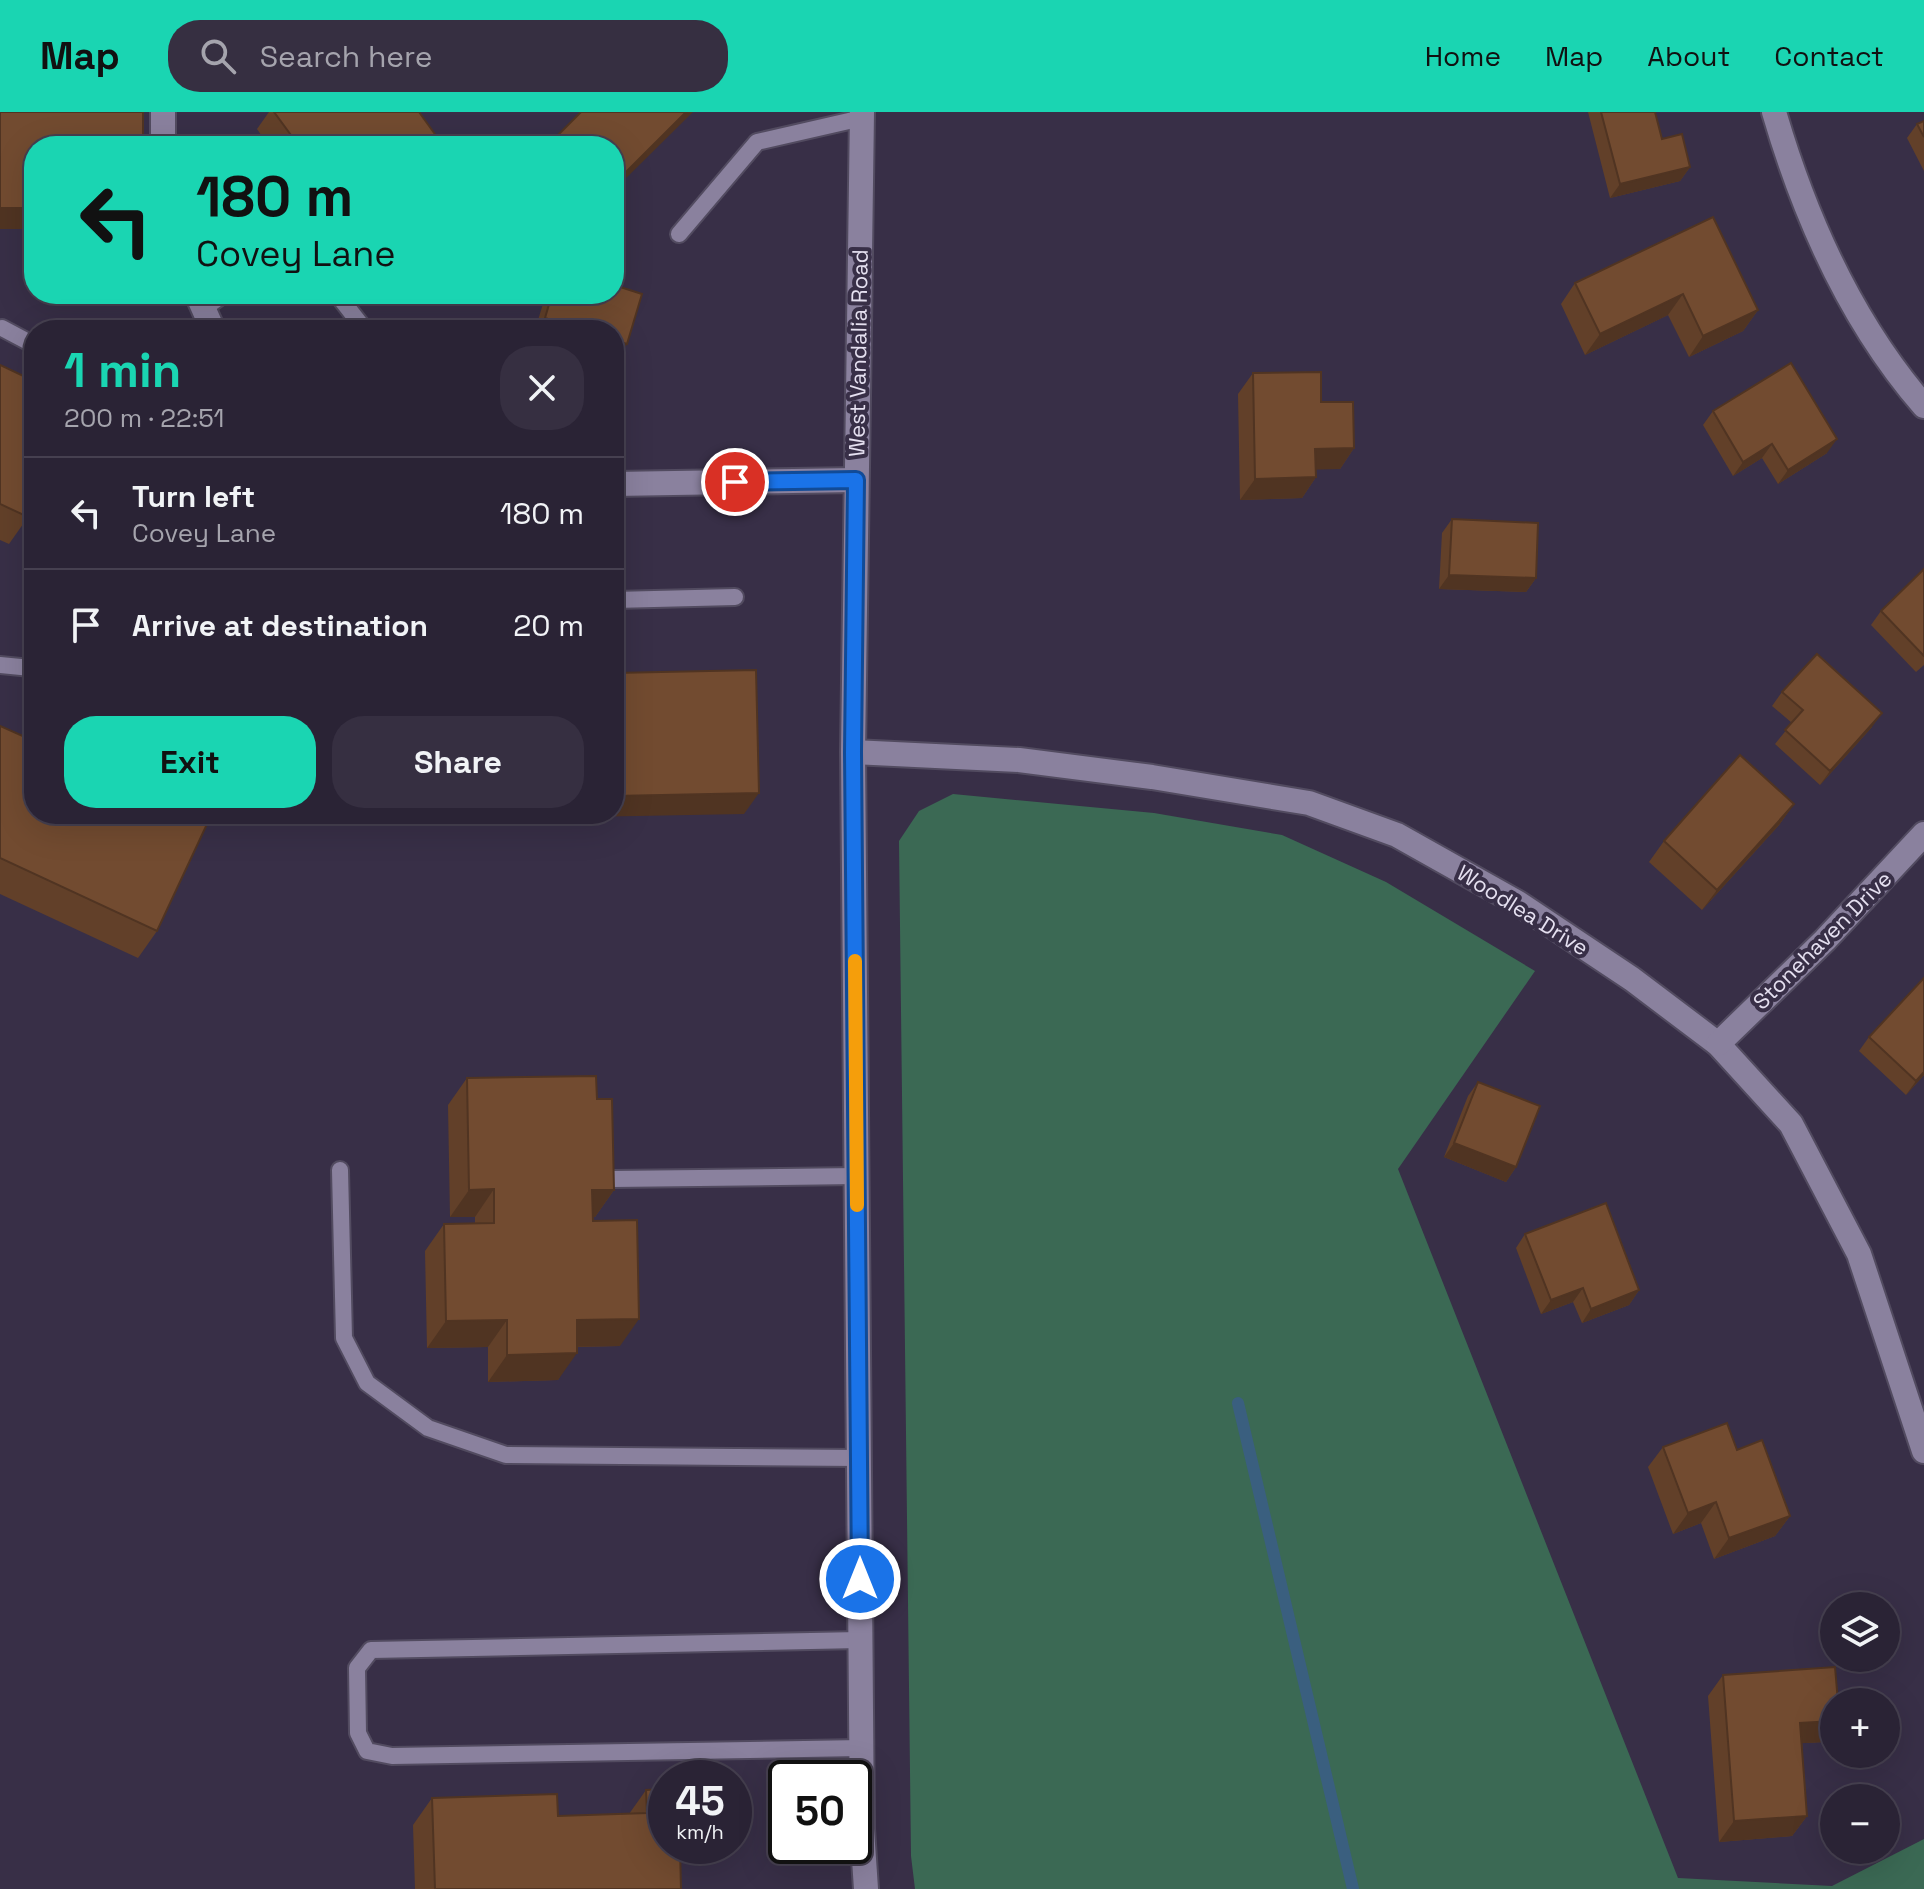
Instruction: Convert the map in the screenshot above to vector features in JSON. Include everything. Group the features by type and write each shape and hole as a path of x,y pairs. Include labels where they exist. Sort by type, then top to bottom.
{"street":[{"path":"163,112 163,136"},
{"path":"1774,112 1793,176 1842,288 1924,406"},
{"name":"West Vandalia Road","path":"862,115 853,752 861,1748 866,1889"},
{"path":"624,484 856,480"},
{"name":"Woodlea Drive","path":"853,752 1019,760 1152,777 1309,803 1397,835 1518,903 1632,979 1718,1044 1791,1124 1859,1254 1924,1451"},
{"name":"Stonehaven Drive","path":"1718,1044 1825,940 1924,834"}],"lane":[{"path":"679,234 757,142 862,115"},
{"path":"345,304 357,320"},
{"path":"2,328 24,340"},
{"path":"624,600 735,597"},
{"path":"0,665 24,666"},
{"path":"340,1170 344,1338 367,1383 428,1428 506,1455 859,1458"},
{"path":"612,1179 857,1176"},
{"path":"860,1640 371,1650 357,1668 358,1733 367,1751 392,1756 861,1748"}],"green space":[{"path":"953,794 1154,813 1282,835 1386,882 1535,971 1398,1169 1678,1878 1832,1886 1875,1864 1900,1864 1900,1851 1924,1839 1924,1889 915,1889 911,1856 899,841 919,811"}],"building":[{"path":"0,112 143,112 143,136 24,136 24,208 0,208"},
{"path":"274,112 419,112 436,136 292,136"},
{"path":"581,112 686,112 624,174 624,136 557,136"},
{"path":"1601,112 1655,112 1662,139 1682,134 1690,167 1620,184"},
{"path":"1924,121 1924,137 1917,124"},
{"path":"1713,217 1758,310 1703,336 1683,294 1600,334 1575,283"},
{"path":"624,288 642,294 627,344 624,343 624,320 545,318 549,304 624,304"},
{"path":"1791,363 1837,439 1788,470 1772,444 1743,462 1713,411"},
{"path":"0,365 24,376 24,515 0,504"},
{"path":"1321,372 1321,402 1353,402 1354,448 1315,449 1316,477 1255,479 1253,373"},
{"path":"1452,519 1538,523 1536,578 1449,575"},
{"path":"1924,569 1924,656 1881,611"},
{"path":"1817,654 1882,713 1830,771 1785,730 1803,710 1782,692"},
{"path":"756,670 759,793 624,796 624,673"},
{"path":"0,726 24,737 24,824 207,824 157,931 0,858"},
{"path":"1740,755 1794,804 1717,890 1664,841"},
{"path":"1924,978 1924,1072 1916,1081 1869,1037"},
{"path":"596,1076 597,1099 612,1099 614,1190 592,1190 593,1221 637,1220 639,1319 577,1320 577,1353 507,1355 507,1320 446,1321 444,1224 494,1223 494,1189 469,1190 467,1078"},
{"path":"1478,1082 1540,1106 1516,1167 1454,1143"},
{"path":"1606,1203 1639,1290 1591,1309 1583,1288 1551,1300 1525,1234"},
{"path":"1727,1423 1737,1450 1762,1440 1790,1516 1729,1538 1716,1502 1688,1513 1663,1447"},
{"path":"1820,1668 1820,1672 1835,1672 1837,1688 1820,1688 1820,1722 1800,1723 1807,1816 1734,1821 1723,1675"},
{"path":"648,1790 648,1864 680,1864 681,1889 435,1889 432,1798 557,1794 558,1816 647,1813"}],"waterway":[{"path":"1238,1403 1353,1889"}],"slow traffic":[{"path":"855,961 857,1205"}],"route":[{"path":"735,482 856,480 853,752 860,1579"}]}
